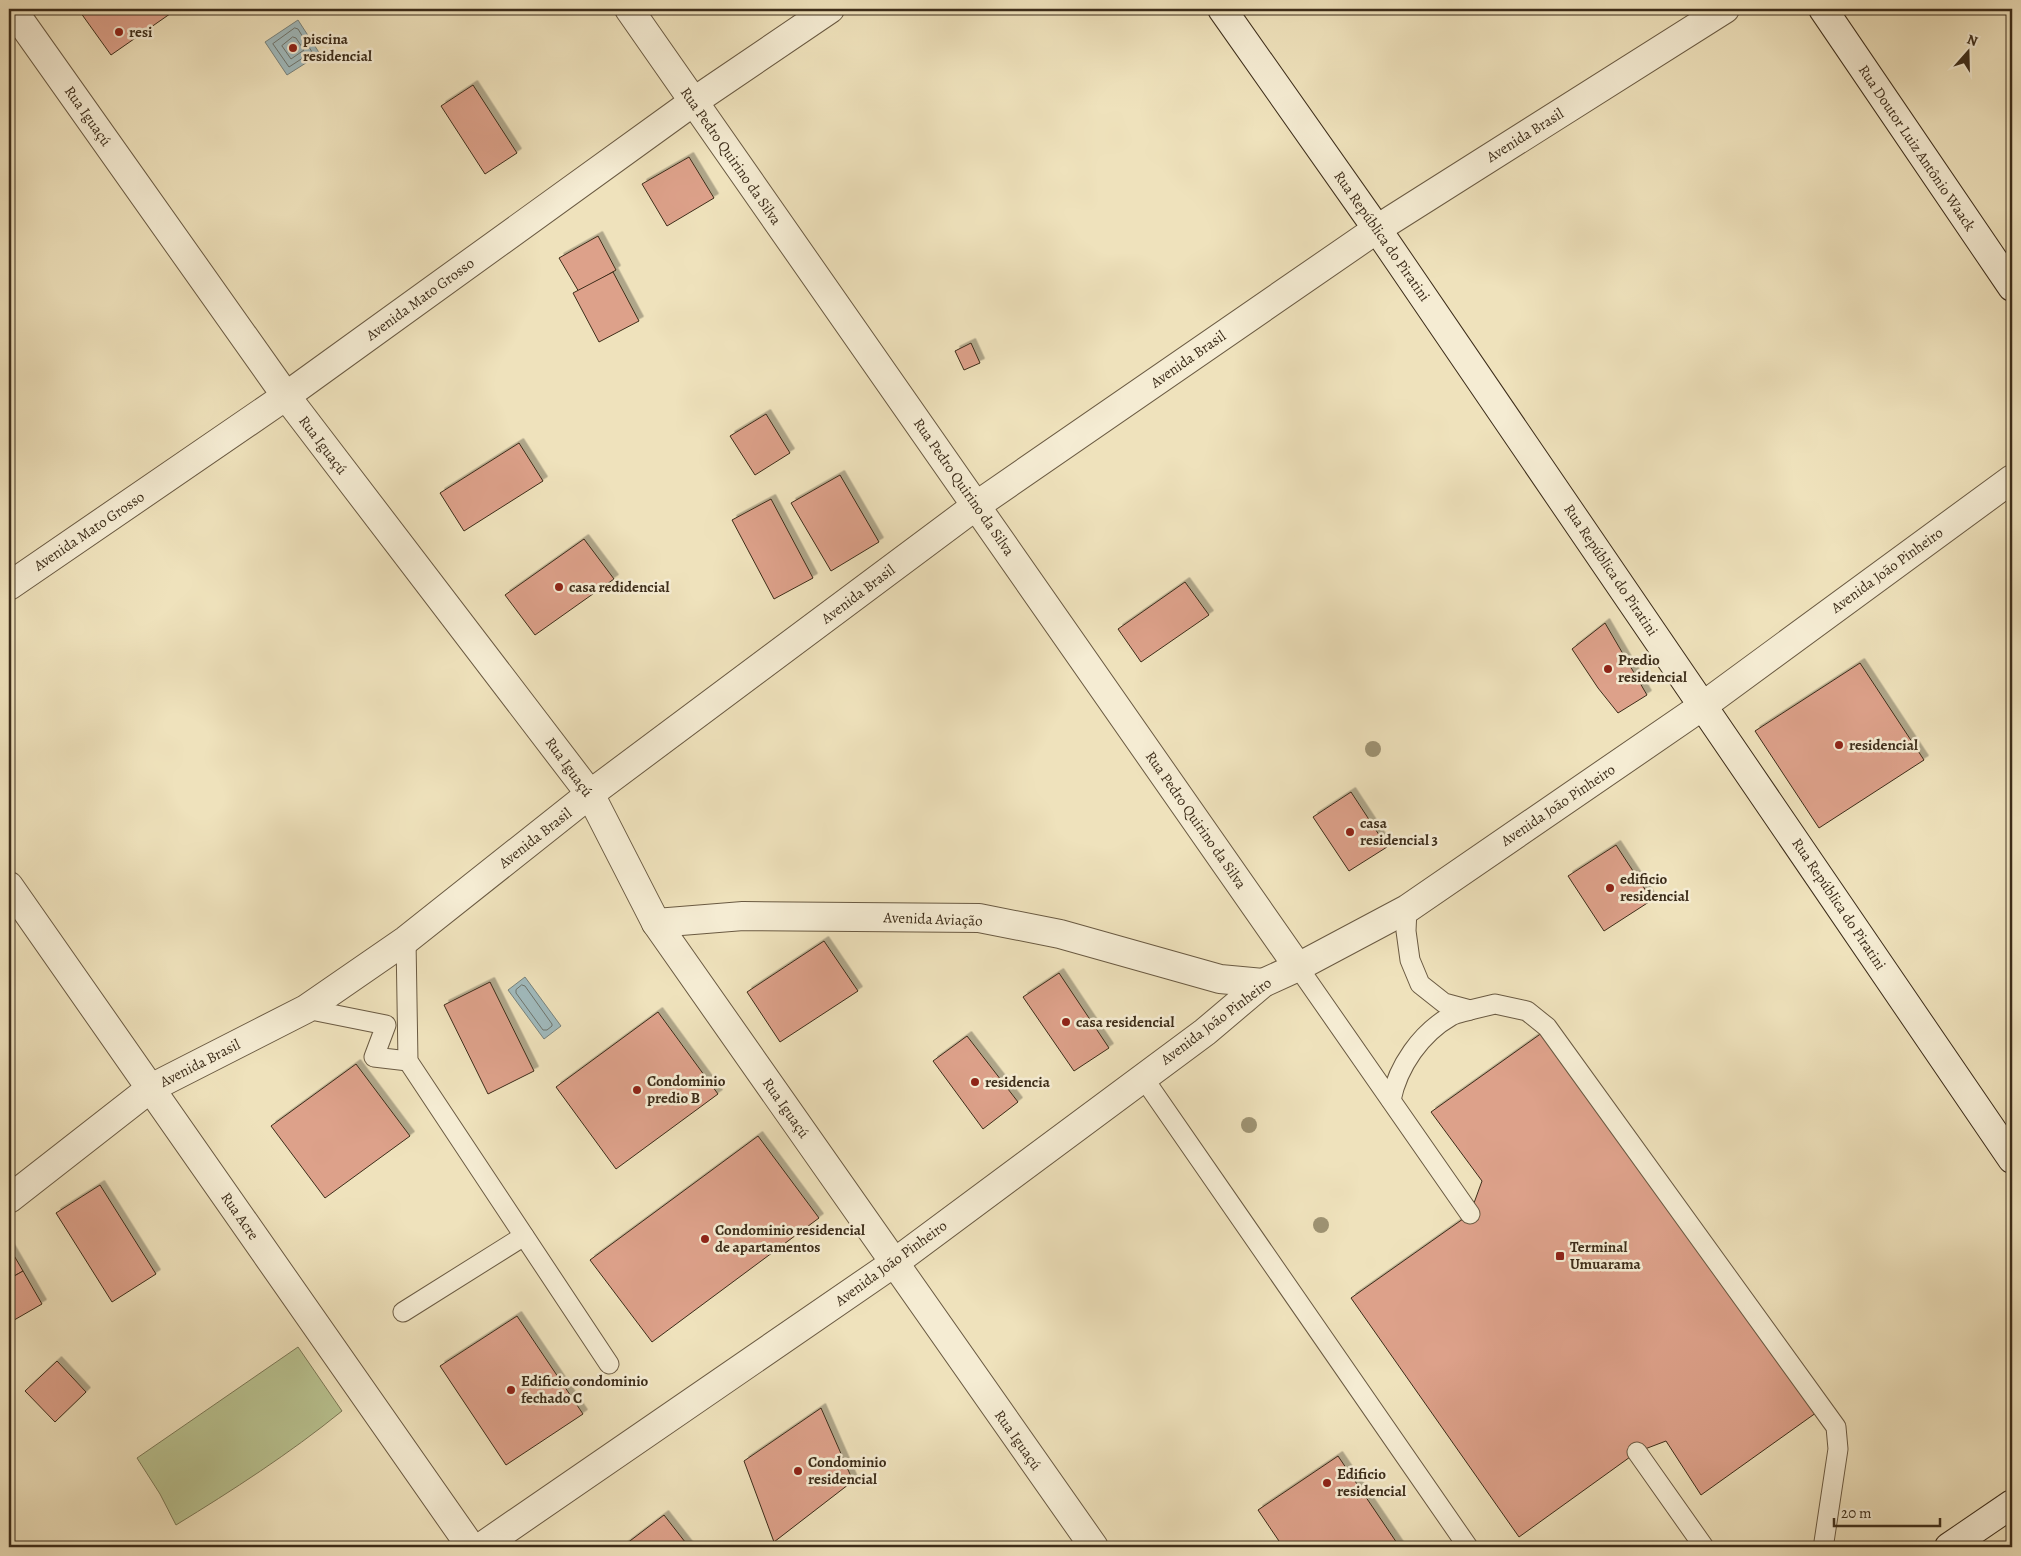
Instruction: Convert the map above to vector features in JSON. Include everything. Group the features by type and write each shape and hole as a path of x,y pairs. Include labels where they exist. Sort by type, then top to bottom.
{"street":[{"name":"Rua Iguaçú","path":"12,9 286,396 590,794 656,923 1094,1547"},
{"name":"Rua Pedro Quirino da Silva","path":"629,9 1298,967"},
{"name":"Avenida Mato Grosso","path":"9,586 286,396 693,102 830,9"},
{"name":"Rua República do Piratini","path":"1222,9 1377,229 1704,705 2012,1159"},
{"name":"Avenida Brasil","path":"9,1199 151,1088 306,1009 406,940 590,794 977,505 1377,229 1724,9"},
{"name":"Rua Doutor Luiz Antônio Waack","path":"1823,9 2012,287"},
{"name":"Avenida João Pinheiro","path":"480,1547 894,1263 1142,1076 1205,1032 1263,983 1298,967 1407,909 1704,705 2012,479"},
{"name":"Rua Acre","path":"9,886 471,1547"},
{"name":"Avenida Aviação","path":"656,923 742,916 979,918 1060,934 1220,979 1263,983"},
{"path":"1949,1547 2012,1504"}],"lane":[{"path":"1407,909 1406,931 1410,960 1420,984 1444,1003 1470,1010"},
{"path":"406,940 408,1061 609,1364"},
{"path":"1298,967 1470,1214"},
{"path":"1391,1100 1395,1083 1427,1033 1453,1014 1495,1004 1527,1011 1547,1027 1836,1427 1838,1449 1824,1542 1825,1547"},
{"path":"306,1009 386,1025 374,1057 408,1061"},
{"path":"1142,1076 1468,1547"},
{"path":"403,1312 524,1236"},
{"path":"1636,1452 1704,1547"}],"green space":[{"path":"298,1347 342,1411 260,1471 176,1525 160,1494 137,1458"}],"water":[{"name":"piscina residencial","path":"298,20 320,54 287,75 265,42"},
{"path":"525,977 561,1026 544,1039 508,990"}],"building":[{"name":"resi","path":"78,9 177,9 111,55"},
{"path":"473,85 517,153 485,174 441,106"},
{"path":"689,157 714,198 667,226 642,184"},
{"path":"598,236 616,270 579,292 559,258"},
{"path":"613,272 639,321 599,342 573,293"},
{"path":"971,343 980,363 964,370 955,351"},
{"path":"766,414 790,453 755,475 730,436"},
{"path":"519,443 543,481 464,531 440,493"},
{"path":"840,475 879,542 831,571 791,503"},
{"path":"771,499 813,578 774,599 732,520"},
{"name":"casa redidencial","path":"584,539 614,579 535,635 505,595"},
{"path":"1185,582 1209,615 1141,662 1118,629"},
{"name":"Predio residencial","path":"1605,623 1647,695 1618,713 1598,688 1572,649"},
{"name":"residencial","path":"1860,663 1924,760 1819,828 1755,731"},
{"name":"casa residencial 3","path":"1351,792 1387,847 1349,871 1313,817"},
{"name":"edificio residencial","path":"1616,845 1652,900 1604,931 1568,876"},
{"path":"824,941 858,991 780,1042 747,992"},
{"name":"casa residencial","path":"1059,973 1109,1048 1074,1071 1023,997"},
{"path":"490,982 534,1071 488,1094 444,1005"},
{"name":"Condominio predio B","path":"658,1012 718,1094 616,1169 556,1087"},
{"name":"Terminal Umuarama","path":"1546,1030 1820,1410 1701,1495 1666,1441 1637,1452 1519,1537 1351,1298 1470,1214 1482,1181 1431,1112"},
{"name":"residencia","path":"967,1036 1018,1102 983,1129 933,1061"},
{"path":"356,1064 410,1136 325,1198 271,1126"},
{"name":"Condominio residencial de apartamentos","path":"758,1136 819,1218 652,1342 590,1260"},
{"path":"100,1185 156,1274 112,1302 56,1213"},
{"path":"9,1247 23,1271 9,1279"},
{"path":"23,1271 42,1304 9,1323 9,1279"},
{"name":"Edificio condominio fechado C","path":"517,1316 583,1414 506,1465 440,1366"},
{"path":"57,1361 86,1392 55,1422 25,1391"},
{"name":"Condominio residencial","path":"821,1408 853,1481 774,1542 744,1461"},
{"name":"Edificio residencial","path":"1338,1456 1399,1546 1283,1547 1258,1510"},
{"path":"664,1515 689,1547 622,1547"}],"place":[{"name":"resi","path":"119,32"},
{"name":"piscina residencial","path":"293,48"},
{"name":"casa redidencial","path":"559,587"},
{"name":"Predio residencial","path":"1608,669"},
{"name":"residencial","path":"1839,745"},
{"name":"casa residencial 3","path":"1350,832"},
{"name":"edificio residencial","path":"1610,888"},
{"name":"casa residencial","path":"1066,1022"},
{"name":"residencia","path":"975,1082"},
{"name":"Condominio predio B","path":"637,1090"},
{"name":"Condominio residencial de apartamentos","path":"705,1239"},
{"name":"Terminal Umuarama","path":"1560,1256"},
{"name":"Edificio condominio fechado C","path":"511,1390"},
{"name":"Condominio residencial","path":"798,1471"},
{"name":"Edificio residencial","path":"1327,1483"}]}
